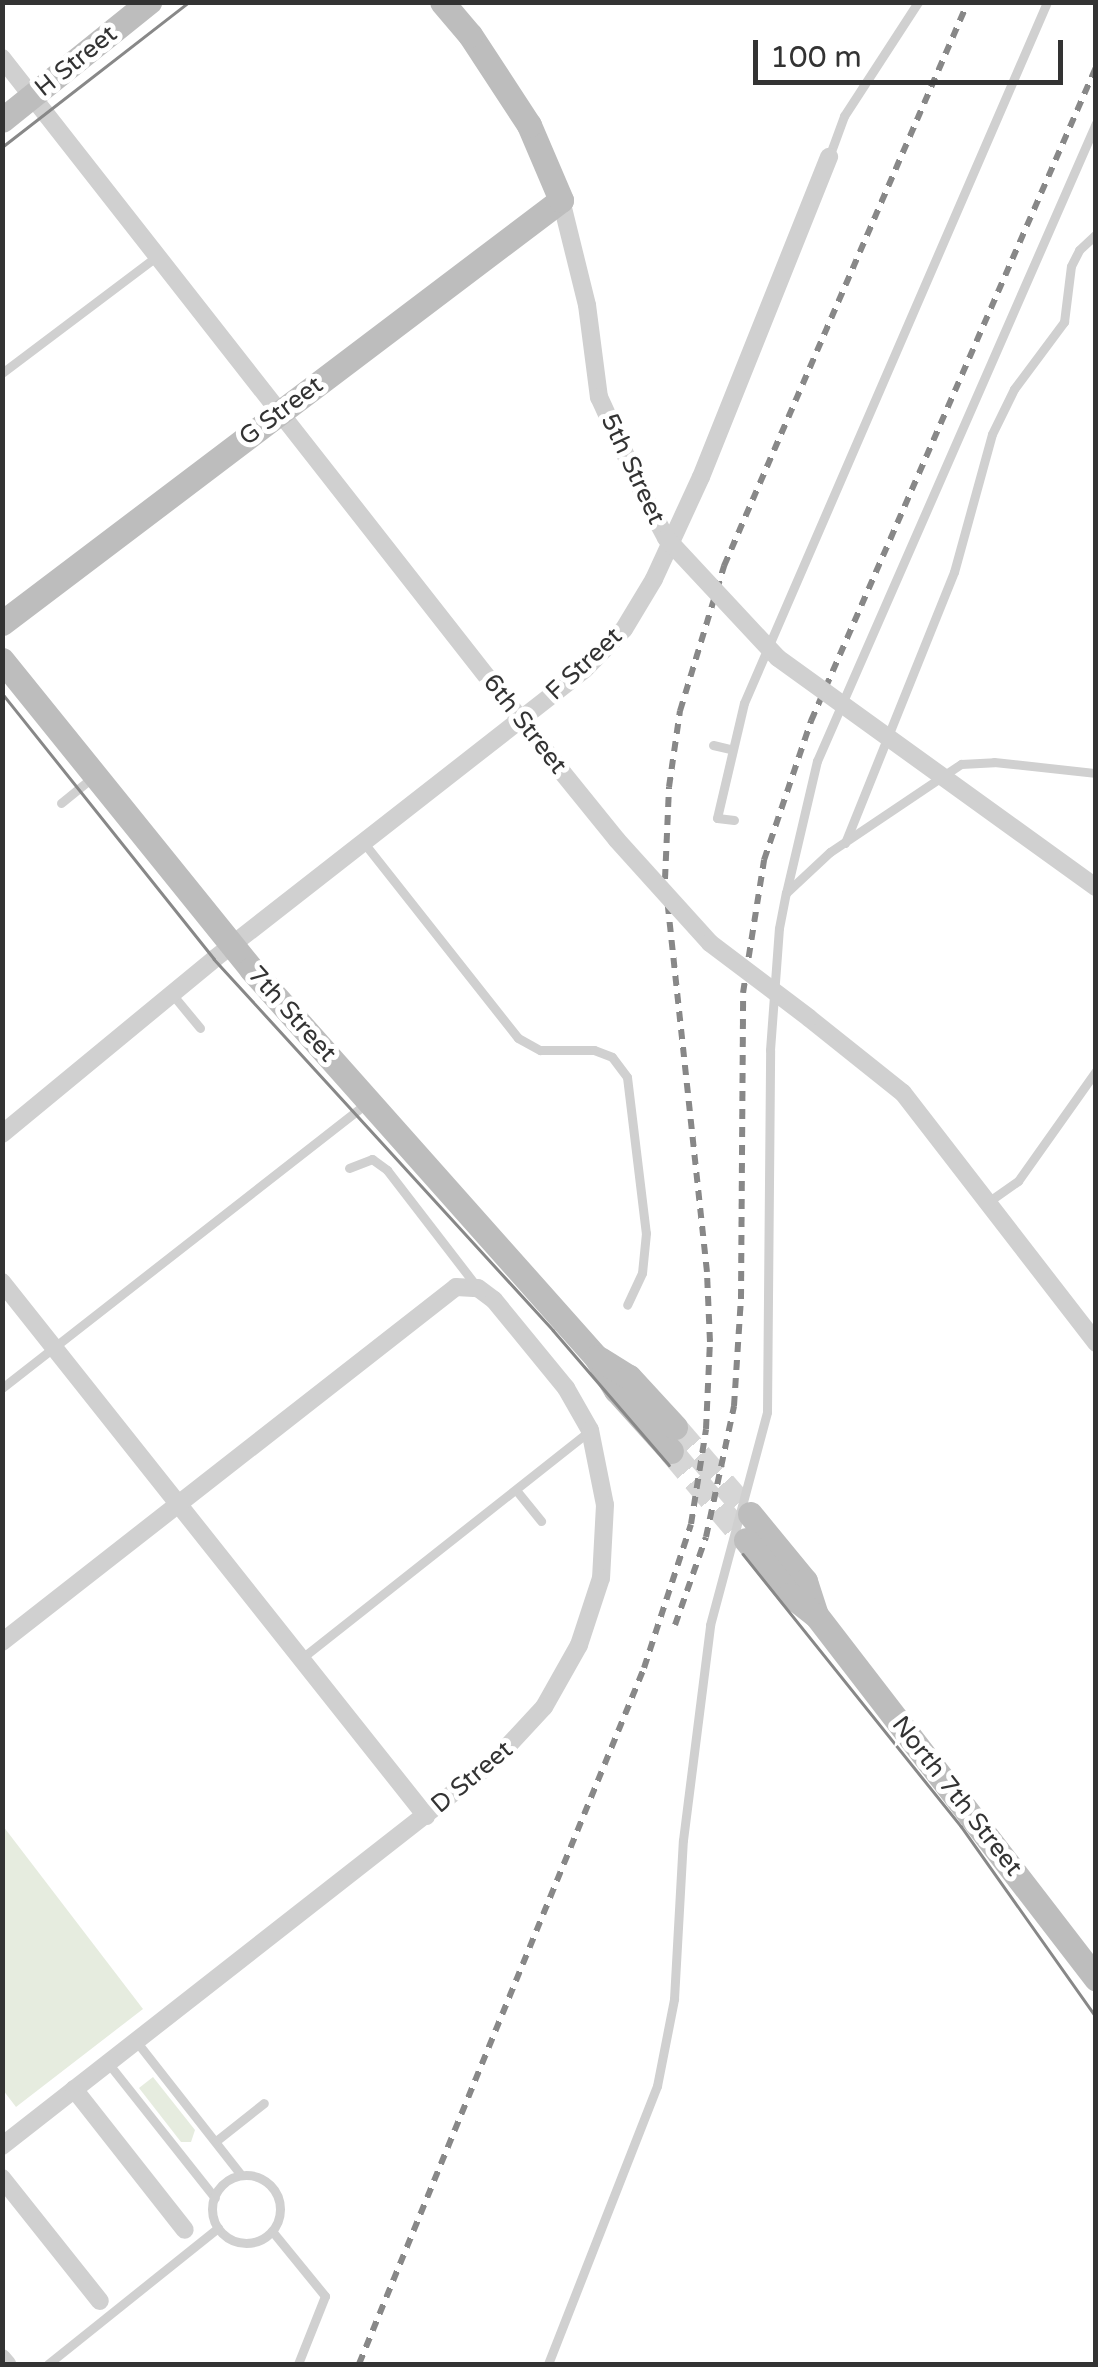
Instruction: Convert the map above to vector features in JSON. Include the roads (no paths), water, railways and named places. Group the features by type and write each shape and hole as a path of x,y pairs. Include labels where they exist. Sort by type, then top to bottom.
{"main road":[{"name":"H Street","path":"2,120 149,2"},
{"name":"5th Street","path":"442,2 470,35 529,126 561,200"},
{"name":"G Street","path":"2,623 561,200"},
{"name":"7th Street","path":"2,660 232,945 596,1356 616,1390 673,1439"},
{"name":"North 7th Street","path":"748,1527 790,1594 816,1615 1096,1979"}],"street":[{"name":"6th Street","path":"2,58 617,840 710,943 903,1093 1096,1343"},
{"name":"F Street","path":"2,1134 232,945 584,670 632,617 700,476 829,157"},
{"name":"5th Street","path":"561,200 588,306 599,397 666,538 741,623 778,658 1096,888"},
{"path":"2,1282 426,1816"},
{"path":"2,1642 456,1286 478,1288"},
{"name":"D Street","path":"2,2146 426,1816 520,1736 564,1676 579,1645 601,1578 605,1505 590,1430 566,1388 501,1308 478,1288"},
{"path":"74,2089 185,2230"},
{"path":"2,2178 100,2301"},
{"path":"2,2358 8,2364"}],"lane":[{"name":"F Street","path":"829,157 844,116 918,2"},
{"path":"734,820 717,818 731,749 776,624 1047,2"},
{"path":"548,2364 657,2086 674,2000 683,1840 710,1624 767,1412 770,1050 778,928 818,761 1096,123"},
{"path":"844,842 964,544 975,482 992,434 1014,390 1064,322 1070,266 1096,234"},
{"path":"2,373 157,256"},
{"path":"713,745 731,749"},
{"path":"786,893 844,842 960,764 994,762 1096,773"},
{"path":"61,803 94,776"},
{"path":"364,843 518,1038 540,1050 594,1050 612,1057 627,1077 646,1233 642,1273 627,1305"},
{"path":"172,994 200,1028"},
{"path":"988,1202 1018,1180 1096,1071"},
{"path":"2,1388 370,1100"},
{"path":"349,1168 372,1158 387,1170 478,1288"},
{"path":"302,1658 590,1430"},
{"path":"516,1490 541,1521"},
{"path":"136,2040 241,2175"},
{"path":"108,2062 215,2198 218,2228"},
{"path":"216,2141 264,2103"},
{"path":"215,2198 224,2184 241,2175 260,2178 276,2192 280,2212 272,2231 244,2243 218,2228"},
{"path":"48,2364 218,2228"},
{"path":"272,2231 325,2296 298,2364"}],"tunnel":[{"path":"675,1427 750,1514"},
{"path":"671,1451 746,1540"}],"tram line":[{"path":"2,147 189,2"},
{"path":"2,693 214,959 553,1330 669,1465"},
{"path":"743,1554 961,1826 1096,2017"}],"railway":[{"path":"359,2364 644,1668 691,1524 706,1429 710,1342 707,1272 665,879 669,787 680,711 724,566 968,2"},
{"path":"675,1625 706,1537 734,1406 741,1299 743,993 764,860 811,721 1096,67"}]}
